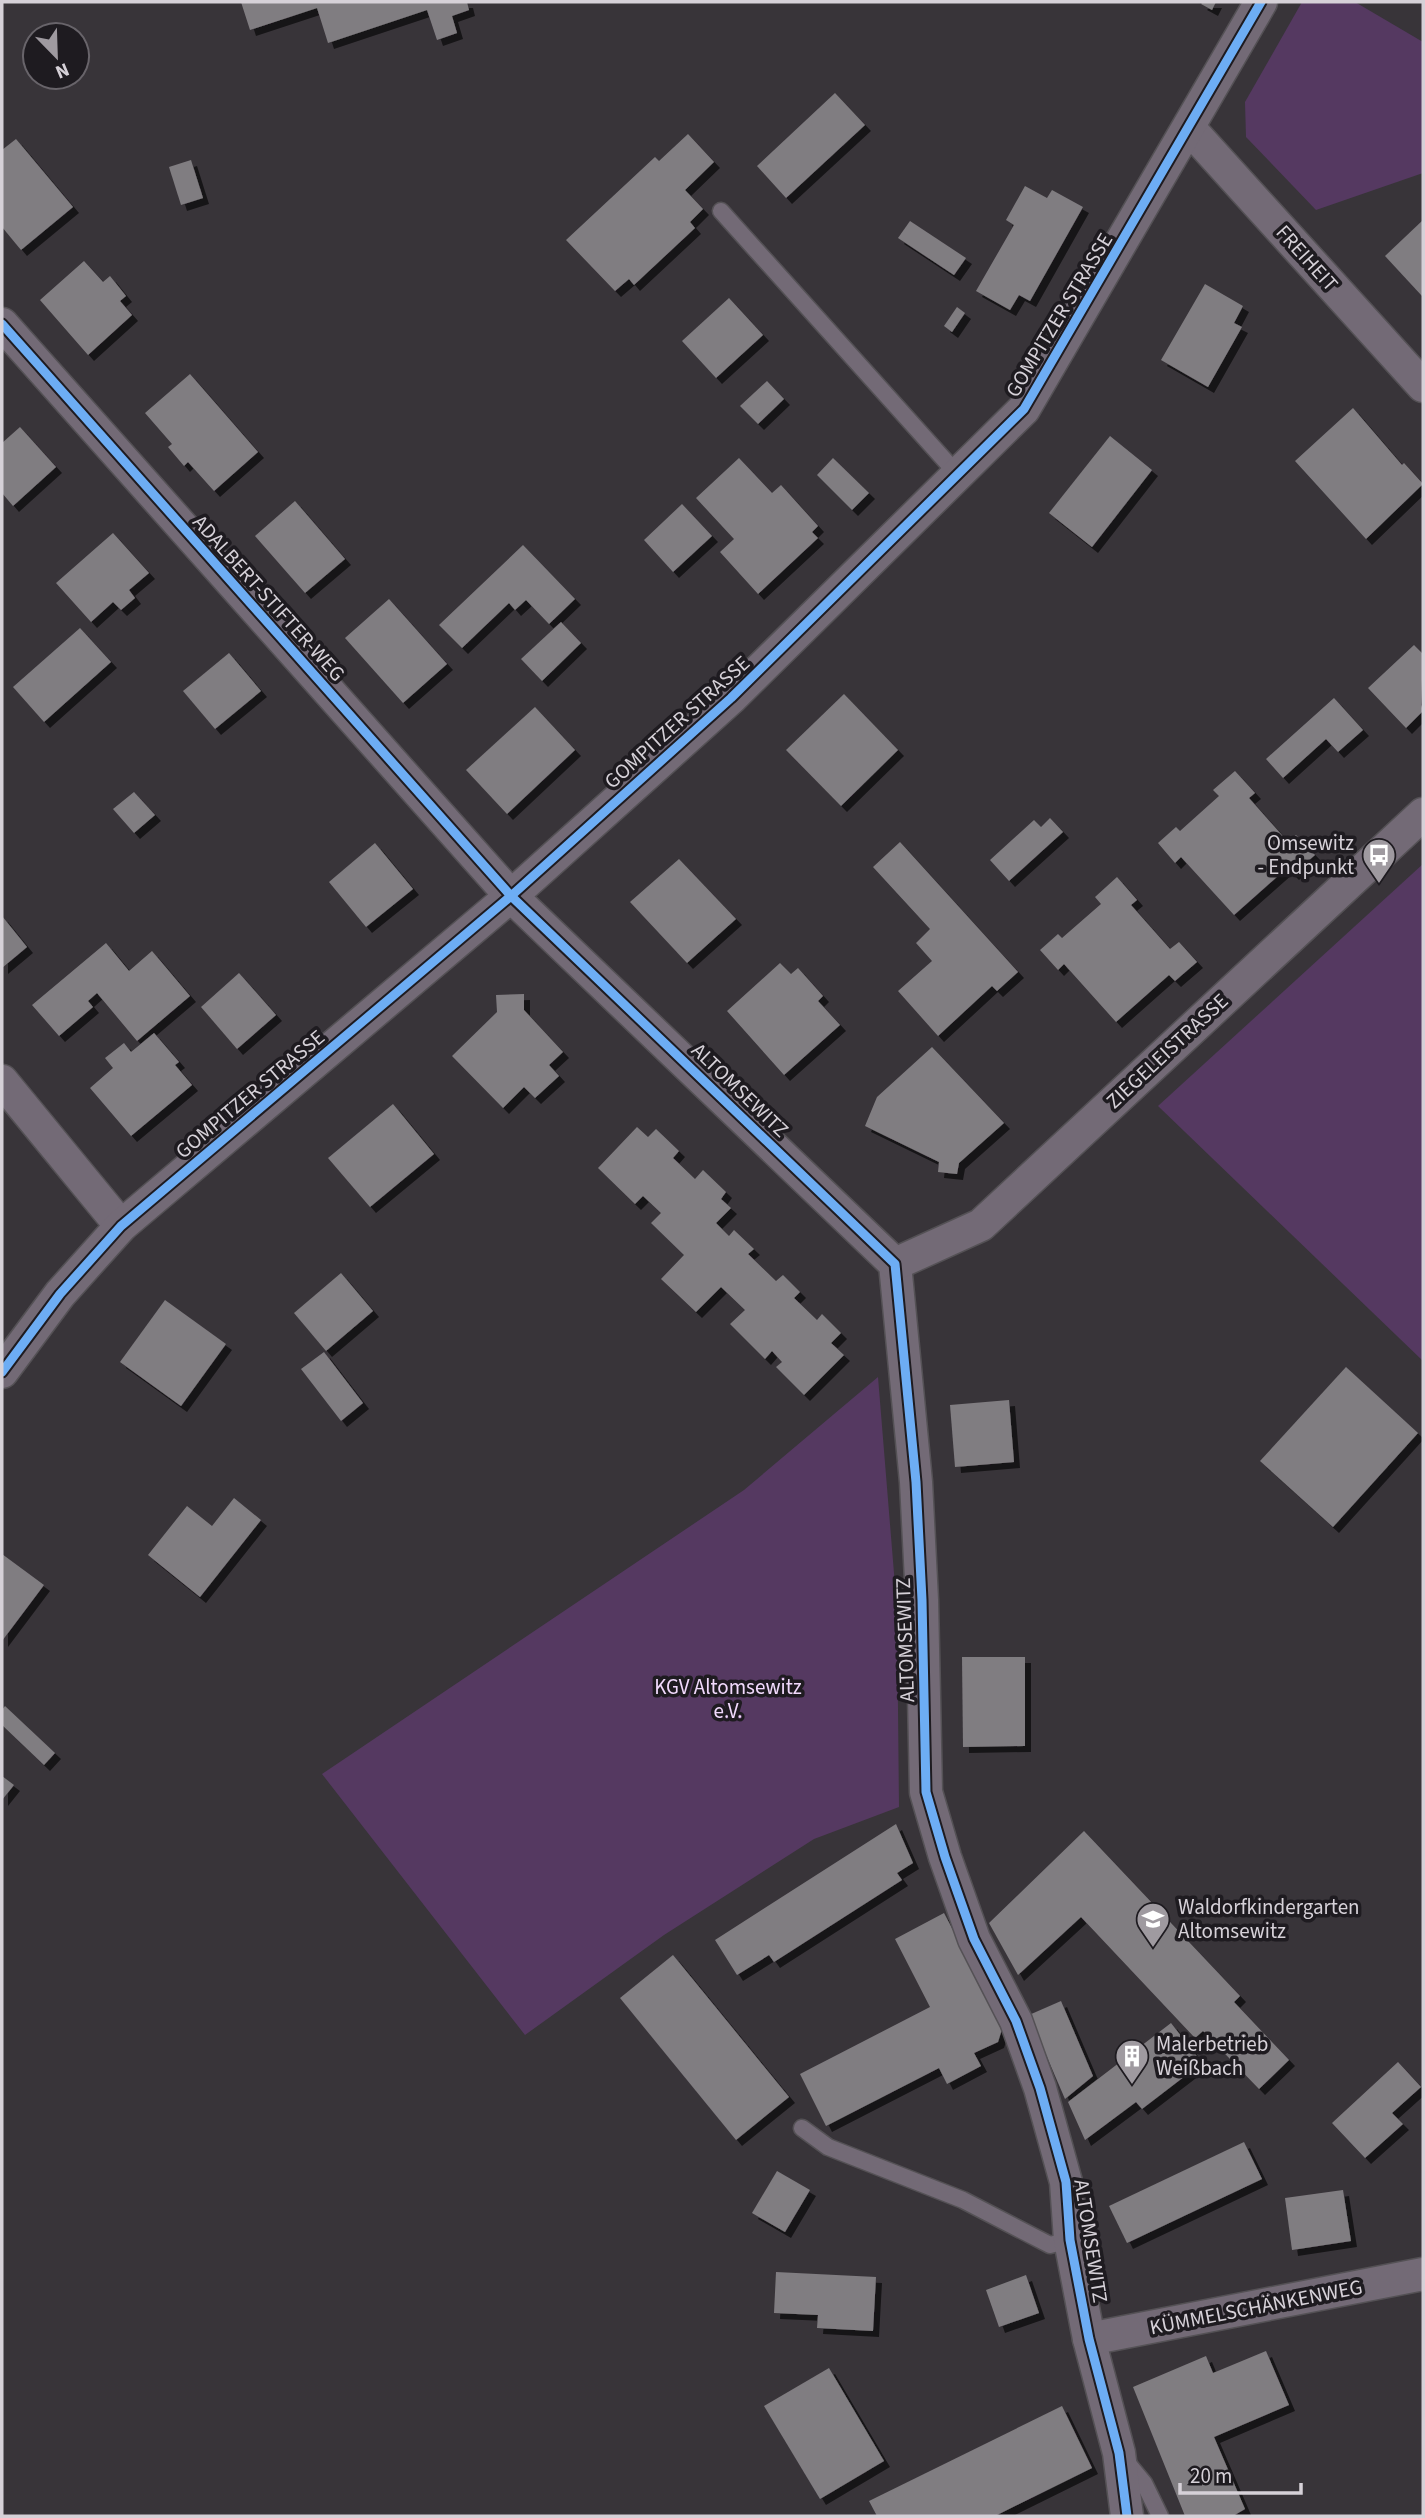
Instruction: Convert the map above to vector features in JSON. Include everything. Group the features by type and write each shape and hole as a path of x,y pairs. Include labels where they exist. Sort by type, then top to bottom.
{"street":[{"name":"GOMPITZER STRASSE","path":"2,1372 60,1294 121,1226 511,896 731,698 1024,410 1190,130 1261,2"},
{"name":"FREIHEIT","path":"1190,130 1423,386"},
{"name":"ADALBERT-STIFTER-WEG","path":"2,324 511,896"},
{"name":"ZIEGELEISTRASSE","path":"895,1264 981,1224 1423,814"},
{"name":"ALTOMSEWITZ","path":"511,896 895,1264 916,1482 922,1600 926,1792 944,1857 975,1939 1016,2021 1040,2088 1066,2182 1070,2240 1089,2339 1119,2453 1127,2516"},
{"path":"2,1081 121,1226"},
{"name":"KÜMMELSCHÄNKENWEG","path":"1089,2339 1423,2274"}],"lane":[{"path":"721,211 959,476"},
{"path":"802,2128 828,2147 963,2200 1050,2245 1070,2240"},
{"path":"1119,2453 1144,2483 1160,2516"}],"green space":[{"path":"1302,2 1355,2 1423,42 1423,173 1316,210 1246,137 1245,102"},
{"path":"1423,864 1423,1361 1158,1106"},
{"name":"KGV Altomsewitz e.V.","path":"878,1377 897,1610 899,1807 814,1839 664,1935 525,2035 322,1774 744,1490"}],"building":[{"path":"241,2 467,2 469,10 452,16 457,33 437,40 427,10 328,43 317,8 250,30"},
{"path":"1216,2 1212,10 1201,4"},
{"path":"835,93 865,125 786,198 757,166"},
{"path":"688,134 714,162 685,190 703,209 690,222 695,228 634,285 629,279 615,291 566,240 655,157 659,161"},
{"path":"16,139 73,207 21,250 2,227 2,150"},
{"path":"191,160 203,198 181,205 169,167"},
{"path":"1025,186 1047,198 1052,190 1083,207 1030,301 1019,295 1010,310 976,291 1014,225 1006,220"},
{"path":"1423,220 1423,294 1422,296 1385,256"},
{"path":"910,221 966,258 954,275 898,238"},
{"path":"84,261 103,282 110,276 126,296 120,301 132,315 88,355 40,300"},
{"path":"1205,284 1243,306 1234,323 1242,327 1208,387 1161,360"},
{"path":"729,298 763,335 716,378 682,341"},
{"path":"957,307 965,313 952,332 944,326"},
{"path":"190,374 258,452 214,491 188,462 184,466 168,447 172,444 145,413"},
{"path":"767,381 784,399 758,424 740,406"},
{"path":"1353,408 1402,465 1404,463 1423,484 1366,539 1295,461"},
{"path":"20,427 56,467 13,506 2,493 2,443"},
{"path":"1110,436 1152,470 1092,547 1049,513"},
{"path":"739,458 772,493 781,485 818,526 812,532 818,538 758,594 720,552 734,539 696,498"},
{"path":"833,458 869,493 852,510 817,475"},
{"path":"295,501 345,559 305,593 255,536"},
{"path":"682,504 712,536 673,572 644,540"},
{"path":"113,533 149,573 129,590 135,598 121,610 113,602 91,622 56,583"},
{"path":"523,545 575,599 549,624 526,600 515,610 509,603 462,648 439,625"},
{"path":"389,599 447,664 403,703 345,638"},
{"path":"561,622 581,643 542,681 521,659"},
{"path":"80,628 111,662 44,722 13,687"},
{"path":"1414,645 1423,654 1423,711 1406,728 1368,688"},
{"path":"229,653 261,691 215,729 183,691"},
{"path":"844,694 898,750 841,806 786,750"},
{"path":"1334,698 1363,730 1338,752 1326,739 1283,778 1266,759"},
{"path":"535,707 575,750 507,814 466,770"},
{"path":"1235,771 1255,793 1249,798 1288,842 1296,835 1315,855 1293,874 1287,868 1234,915 1181,857 1175,863 1158,843 1176,827 1180,831 1219,796 1213,790"},
{"path":"134,792 155,815 134,833 113,809"},
{"path":"1050,818 1063,832 1009,881 990,860 1034,820 1041,827"},
{"path":"900,842 1018,972 997,991 992,986 938,1036 898,991 932,961 916,943 930,929 873,867"},
{"path":"375,843 413,889 366,927 329,882"},
{"path":"679,859 736,919 687,963 630,902"},
{"path":"1117,877 1137,900 1131,905 1170,949 1179,942 1197,962 1175,981 1169,975 1116,1022 1064,964 1058,970 1040,950 1058,934 1062,938 1101,904 1095,897"},
{"path":"2,916 27,947 2,968"},
{"path":"106,943 129,971 152,951 190,996 137,1041 97,993 88,1001 93,1007 59,1036 32,1005"},
{"path":"780,963 791,974 798,968 823,996 818,1001 840,1025 784,1075 727,1011"},
{"path":"239,973 276,1015 237,1049 201,1007"},
{"path":"524,994 524,1010 563,1052 549,1065 559,1076 535,1098 524,1087 503,1108 452,1056 497,1012 496,995"},
{"path":"154,1033 179,1062 175,1065 192,1085 131,1136 90,1088 113,1068 105,1058 124,1043 131,1052"},
{"path":"932,1047 1004,1123 959,1163 957,1174 938,1172 939,1162 865,1126 877,1097"},
{"path":"393,1104 434,1154 370,1207 328,1158"},
{"path":"637,1127 648,1137 656,1129 679,1151 673,1158 695,1179 703,1170 726,1192 721,1199 731,1208 716,1223 729,1236 734,1230 754,1249 748,1254 776,1281 783,1275 800,1292 794,1298 817,1320 822,1314 841,1333 831,1343 844,1355 804,1395 776,1367 782,1362 772,1351 765,1359 730,1324 745,1310 721,1287 696,1312 661,1279 684,1255 651,1223 661,1213 643,1196 635,1204 598,1168"},
{"path":"341,1273 373,1311 326,1351 294,1313"},
{"path":"165,1300 226,1344 181,1406 120,1362"},
{"path":"324,1352 363,1403 341,1421 301,1369"},
{"path":"1346,1367 1418,1433 1333,1527 1260,1461"},
{"path":"1009,1400 1014,1462 955,1467 950,1405"},
{"path":"234,1498 261,1520 200,1597 148,1555 187,1506 212,1526"},
{"path":"2,1554 44,1585 2,1641"},
{"path":"962,1657 1025,1657 1025,1746 963,1747"},
{"path":"5,1706 55,1753 44,1765 2,1725 2,1710"},
{"path":"2,1776 14,1785 2,1800"},
{"path":"896,1824 913,1863 897,1873 902,1880 774,1962 769,1955 737,1975 715,1940"},
{"name":"Waldorfkindergarten Altomsewitz","path":"1084,1831 1240,1996 1234,2002 1289,2060 1259,2089 1203,2031 1195,2038 1081,1917 1018,1975 989,1923"},
{"path":"944,1913 1003,2026 998,2042 974,2053 981,2066 947,2084 939,2068 826,2126 800,2074 930,2007 895,1939"},
{"path":"673,1955 789,2097 736,2140 620,1998"},
{"path":"1061,2001 1093,2076 1065,2099 1029,2015"},
{"name":"Malerbetrieb Weißbach","path":"1171,2023 1202,2063 1142,2109 1136,2102 1085,2140 1068,2102"},
{"path":"1398,2062 1421,2087 1392,2113 1403,2124 1365,2158 1332,2123"},
{"path":"1244,2142 1262,2179 1127,2243 1109,2206"},
{"path":"777,2171 810,2190 785,2232 752,2213"},
{"path":"1343,2190 1351,2241 1292,2250 1285,2198"},
{"path":"776,2272 876,2277 873,2331 817,2328 818,2315 774,2313"},
{"path":"1026,2275 1039,2313 999,2327 986,2290"},
{"path":"1266,2351 1289,2405 1214,2437 1245,2509 1233,2516 1185,2516 1133,2387 1206,2356 1213,2373"},
{"path":"829,2368 884,2461 820,2499 764,2406"},
{"path":"1062,2406 1092,2468 995,2516 877,2516 869,2501"}],"cycle path":[{"path":"2,1372 60,1294 121,1226 511,896 731,698 1024,409 1261,2"},
{"path":"2,324 511,896 895,1264 916,1482 922,1600 926,1792 945,1857 974,1939 1016,2021 1040,2088 1066,2182 1070,2240 1089,2339 1119,2453 1127,2516"}],"place":[{"name":"Omsewitz - Endpunkt","path":"1379,885"},
{"name":"Waldorfkindergarten Altomsewitz","path":"1153,1949"},
{"name":"Malerbetrieb Weißbach","path":"1132,2086"}]}
